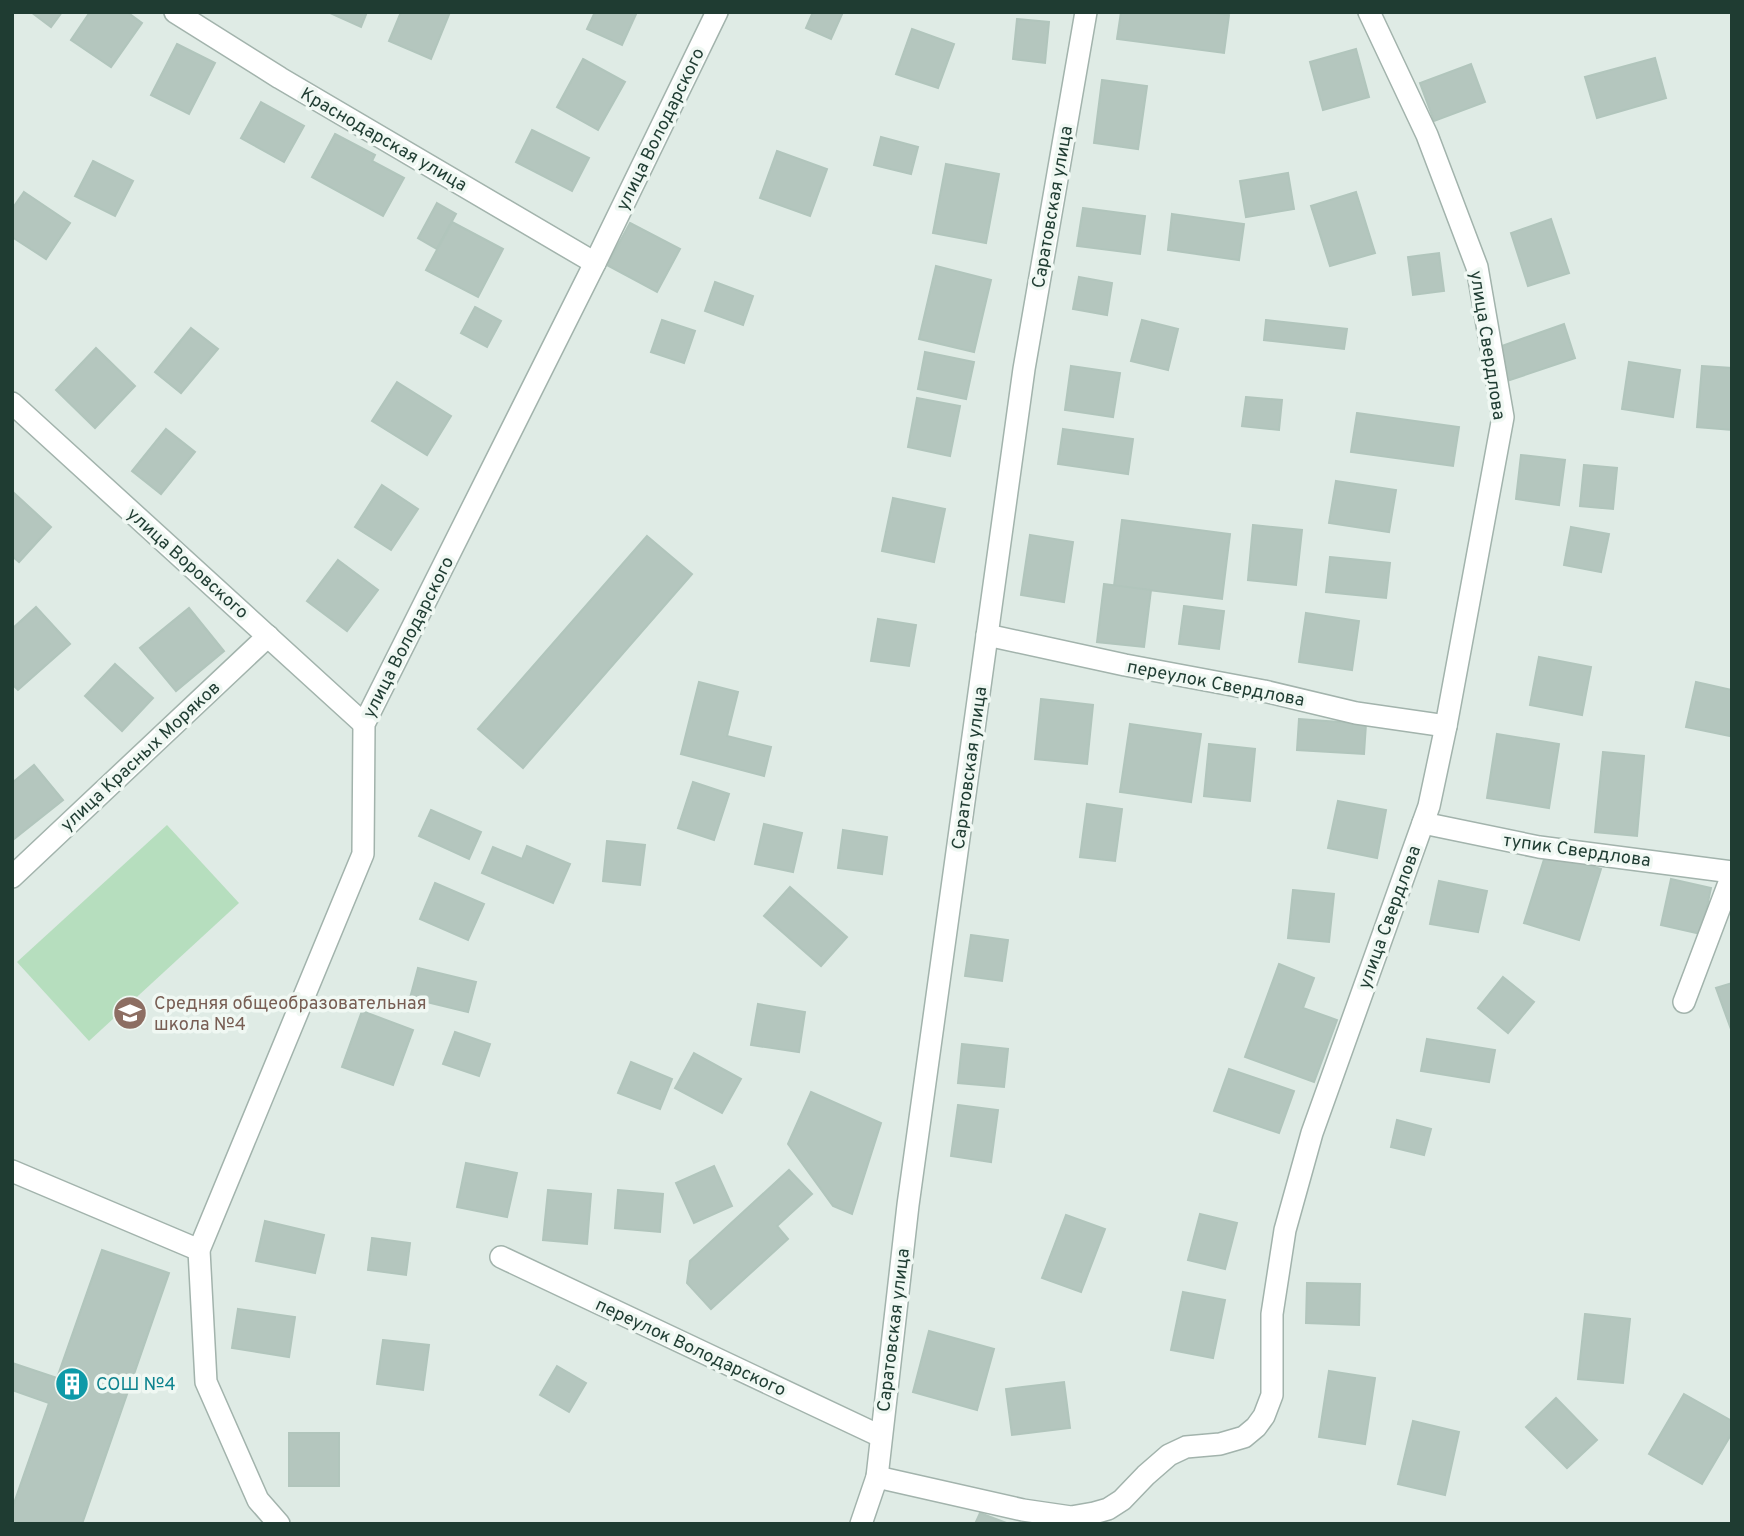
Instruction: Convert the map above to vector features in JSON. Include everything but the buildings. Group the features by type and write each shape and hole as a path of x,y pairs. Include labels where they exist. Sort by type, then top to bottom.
{"street":[{"name":"Краснодарская улица","path":"175,12 280,78 595,263"},
{"name":"улица Володарского","path":"279,1524 258,1500 206,1381 199,1250 363,854 364,724 595,263 717,12"},
{"name":"Саратовская улица","path":"861,1524 877,1477 908,1205 1024,369 1086,12"},
{"name":"улица Свердлова","path":"877,1477 1023,1510 1071,1517 1094,1514 1122,1500 1169,1455 1186,1447 1220,1444 1244,1437 1264,1416 1272,1395 1272,1314 1285,1230 1312,1133 1429,806 1503,417 1478,267 1427,135 1369,12"},
{"name":"улица Воровского","path":"12,403 364,724"},
{"name":"переулок Свердлова","path":"987,635 1264,691 1356,713 1446,726"},
{"name":"улица Красных Моряков","path":"12,877 268,636"},
{"name":"тупик Свердлова","path":"1423,823 1539,848 1732,874 1684,1002"},
{"path":"12,1171 199,1250"},
{"name":"переулок Володарского","path":"501,1257 880,1436"}],"green space":[{"path":"167,825 239,903 89,1041 17,962"}],"place":[{"name":"Средняя общеобразовательная школа №4","path":"130,1013"},
{"name":"СОШ №4","path":"72,1384"}]}
